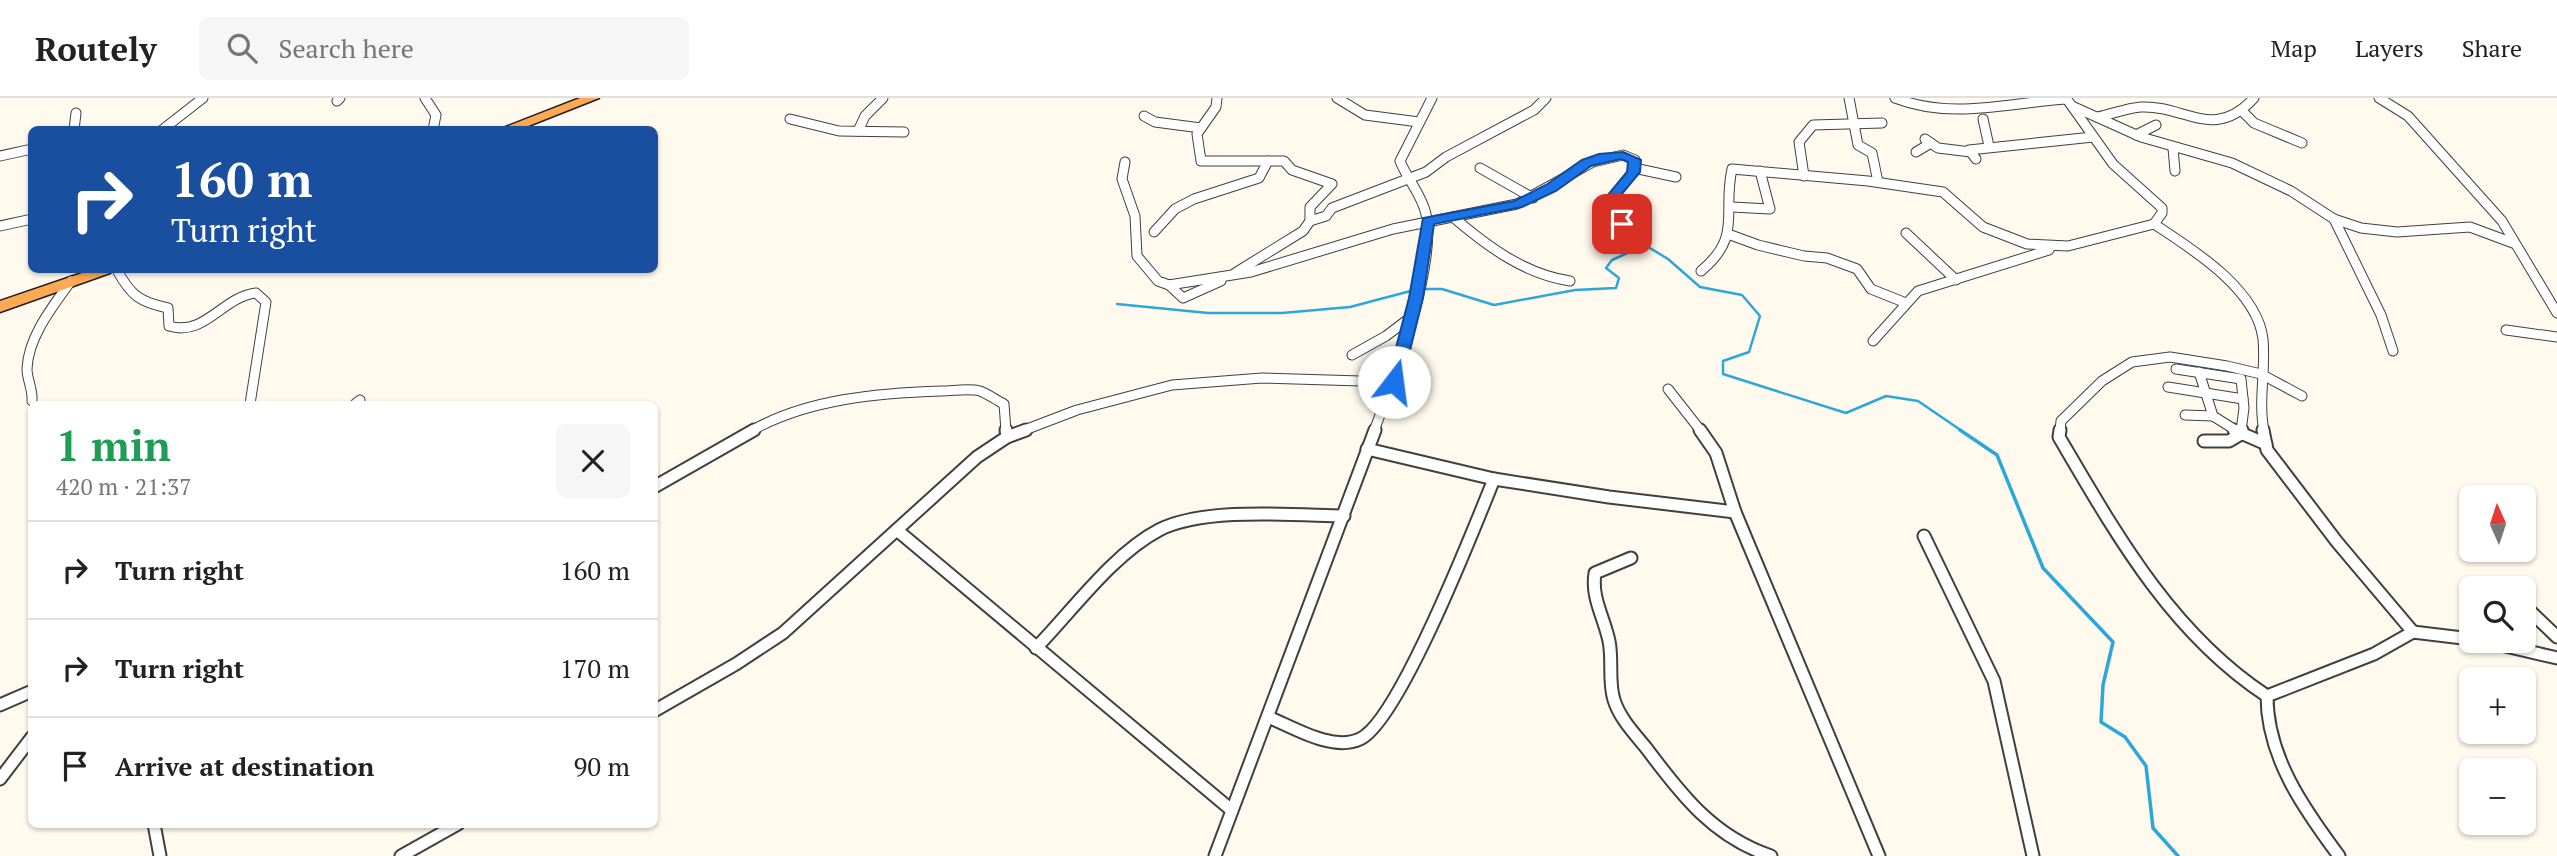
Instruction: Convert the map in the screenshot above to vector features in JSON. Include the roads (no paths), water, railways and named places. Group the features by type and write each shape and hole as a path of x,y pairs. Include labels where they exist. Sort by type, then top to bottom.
{"highway":[{"path":"515,126 592,98"},
{"path":"0,307 96,273"}],"street":[{"path":"167,126 203,98"},
{"path":"425,98 436,115 434,126"},
{"path":"859,131 865,116 883,98"},
{"path":"1217,98 1216,107 1196,138 1201,161 1263,160 1287,163 1292,170 1332,184 1310,207 1310,221"},
{"path":"1337,98 1365,115 1419,122"},
{"path":"1215,856 1229,808 1268,717 1394,382 1411,317 1427,221 1401,161 1432,98"},
{"path":"1125,162 1122,179 1135,216 1137,256 1158,281 1169,285 1183,298 1230,276 1297,236 1310,221 1326,216 1332,208 1433,168 1446,157 1465,149 1482,136 1541,106 1546,98"},
{"path":"1849,98 1859,147 1872,153 1878,182"},
{"path":"1895,98 1915,106 1940,110 2068,101 2136,135 2173,148 2232,163 2291,191 2334,219 2361,228 2397,232 2470,228 2514,243"},
{"path":"2098,117 2142,107 2211,121 2241,110 2254,98"},
{"path":"2379,98 2408,116 2502,221 2557,313"},
{"path":"1873,341 1918,291 2052,249 2075,247 2154,224 2162,213 2159,202 2113,164 2068,101"},
{"path":"2116,125 2131,118 2132,109"},
{"path":"2241,110 2254,123 2302,143"},
{"path":"74,126 76,113"},
{"path":"1144,116 1155,122 1201,128"},
{"path":"790,119 824,129 904,132"},
{"path":"1983,119 1989,146"},
{"path":"1804,176 1799,142 1804,133 1816,124 1882,123"},
{"path":"2136,135 2156,125"},
{"path":"1916,152 1928,141 1938,148 1973,155 1969,150 1989,146 2093,137"},
{"path":"2173,148 2175,171"},
{"path":"0,156 28,150"},
{"path":"1154,232 1175,209 1194,199 1259,178 1265,150"},
{"path":"1230,276 1427,221 1500,208 1533,198 1599,158 1630,157 1635,160 1634,168 1614,196 1615,211 1622,224"},
{"path":"1480,168 1533,198"},
{"path":"1634,168 1676,177"},
{"path":"1700,271 1719,257 1728,234 1727,223 1731,207 1729,180 1732,169 1878,182 1943,192 1952,195 1965,213 1984,228 2020,242 2052,249"},
{"path":"1731,207 1770,209 1760,171"},
{"path":"1452,217 1490,249 1551,278 1570,281"},
{"path":"2334,219 2381,315 2393,351"},
{"path":"0,226 28,220"},
{"path":"2154,224 2208,260 2238,289 2255,315 2263,337 2262,422 2267,450 2337,542 2413,632"},
{"path":"1906,233 1956,280"},
{"path":"1728,234 1770,248 1826,258 1857,269 1871,289 1906,303"},
{"path":"119,273 124,283 144,303 168,308 169,326 173,328 194,327 243,294 256,293 262,297 266,302 250,401"},
{"path":"32,401 34,391 27,373 29,352 56,302 71,281"},
{"path":"1352,355 1386,337 1411,317"},
{"path":"2506,330 2557,337"},
{"path":"2267,696 2231,671 2186,627 2140,569 2059,437 2061,421 2102,381 2133,362 2170,356 2261,374 2302,396"},
{"path":"2176,369 2241,379 2241,434"},
{"path":"2199,372 2213,416"},
{"path":"658,709 736,664 783,633 898,531 976,457 1007,437 1077,410 1172,385 1262,377 1394,382"},
{"path":"2168,387 2243,399"},
{"path":"1668,389 1716,453 1735,512 1879,856"},
{"path":"658,485 780,416 817,405 856,399 911,392 979,391 1004,404 1007,437"},
{"path":"2185,415 2213,416 2241,434 2266,444"},
{"path":"2204,441 2229,441 2241,434"},
{"path":"1367,449 1494,479 1609,497 1735,512"},
{"path":"1268,717 1325,738 1346,742 1359,740 1371,733 1402,689 1494,479"},
{"path":"1037,648 1125,556 1161,529 1205,518 1290,514 1344,516"},
{"path":"898,531 1229,808"},
{"path":"1924,536 1994,681 2033,856"},
{"path":"1631,558 1595,573 1592,584 1610,644 1615,703 1687,804 1712,827 1740,844 1771,856"},
{"path":"2536,618 2557,637"},
{"path":"2267,696 2374,654 2413,632 2459,638"},
{"path":"2536,653 2557,658"},
{"path":"0,705 28,693"},
{"path":"2267,696 2265,713 2281,764 2339,856"},
{"path":"0,779 28,742"},
{"path":"155,828 160,856"},
{"path":"401,856 451,828"}],"waterway":[{"path":"1117,304 1208,313 1282,313 1350,307 1418,289 1442,289 1494,305 1575,290 1616,288 1619,278 1606,268 1612,260 1645,245 1668,259 1700,287 1742,295 1760,316 1749,352 1723,361 1723,374 1846,413 1886,396 1918,401 1962,431"},
{"path":"1960,430 1997,455 2043,568 2113,642 2103,685 2101,722 2125,737 2146,766 2153,828 2178,856"}]}
